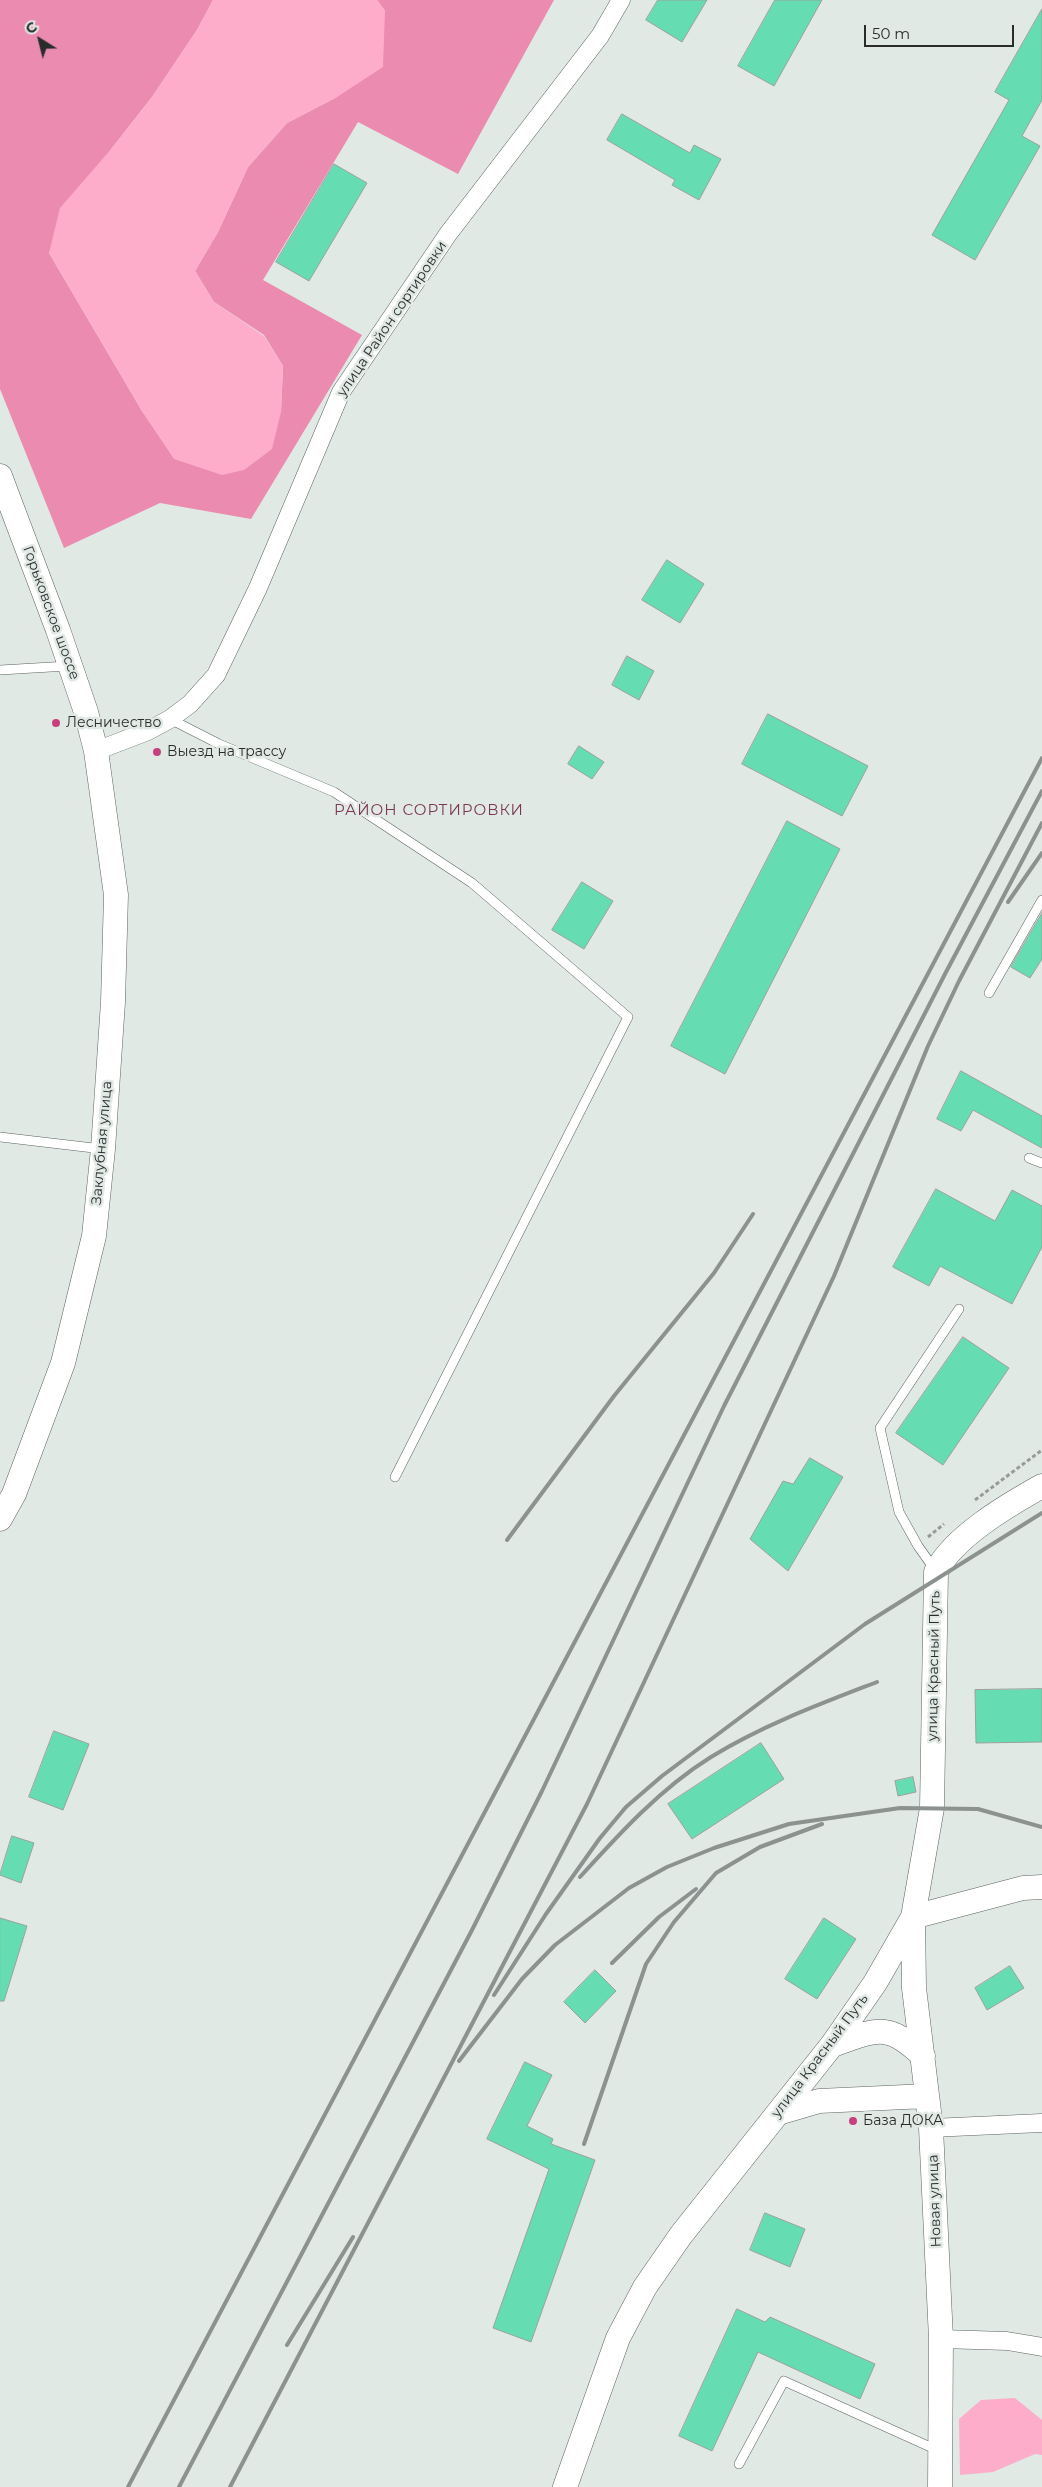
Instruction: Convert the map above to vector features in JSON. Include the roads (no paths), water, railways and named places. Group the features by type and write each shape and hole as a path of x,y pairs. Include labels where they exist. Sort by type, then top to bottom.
{"main road":[{"name":"Горьковское шоссе","path":"0,476 71,666 96,751"},
{"name":"Заклубная улица","path":"0,1519 14,1494 63,1363 94,1236 103,1150 113,1002 116,895 96,751"},
{"path":"936,1576 942,1560 964,1539 1042,1486"},
{"name":"улица Красный Путь","path":"565,2487 618,2338 645,2287 681,2235 832,2045 875,1983 913,1917 932,1808 936,1576"},
{"path":"913,1917 1023,1888 1042,1887"},
{"name":"Новая улица","path":"913,1917 914,1988 931,2128 940,2339 940,2487"},
{"path":"832,2045 863,2034 887,2031 904,2038 923,2056"},
{"path":"778,2113 819,2101 928,2096"}],"street":[{"name":"улица Район сортировки","path":"96,751 148,731 170,719 190,704 216,675 258,588 341,392 448,234 600,36 621,0"},
{"path":"931,2128 1042,2124"},
{"path":"940,2339 1007,2341 1042,2347"}],"lane":[{"path":"0,670 71,666"},
{"path":"170,719 219,744 334,792 472,883 628,1017 395,1477"},
{"path":"989,993 1042,900"},
{"path":"0,1138 103,1150"},
{"path":"1029,1158 1042,1163"},
{"path":"936,1576 899,1512 880,1428 959,1309"},
{"path":"739,2464 784,2381 940,2451"}],"railway":[{"path":"128,2487 1042,758"},
{"path":"179,2487 472,1930 542,1791 724,1406 945,974 1042,791"},
{"path":"230,2487 587,1804 834,1276 928,1046 959,981 1042,823"},
{"path":"1008,902 1042,853"},
{"path":"507,1540 614,1396 714,1273 753,1214"},
{"path":"494,1995 546,1914 600,1838 626,1807 662,1776 865,1624 1042,1513"},
{"path":"580,1877 625,1828 658,1797 711,1757 771,1725 877,1682"},
{"path":"459,2061 522,1979 555,1945 629,1888 667,1867 714,1848 789,1824 900,1808 978,1809 1042,1827"},
{"path":"584,2144 646,1964 674,1922 716,1873 760,1847 822,1824"},
{"path":"612,1963 659,1917 696,1889"},
{"path":"287,2345 353,2237"}],"place":[{"name":"Лесничество","path":"56,723"},
{"name":"Выезд на трассу","path":"157,752"},
{"name":"База ДОКА","path":"853,2121"}],"district":[{"name":"РАЙОН СОРТИРОВКИ","path":"429,811"}]}
